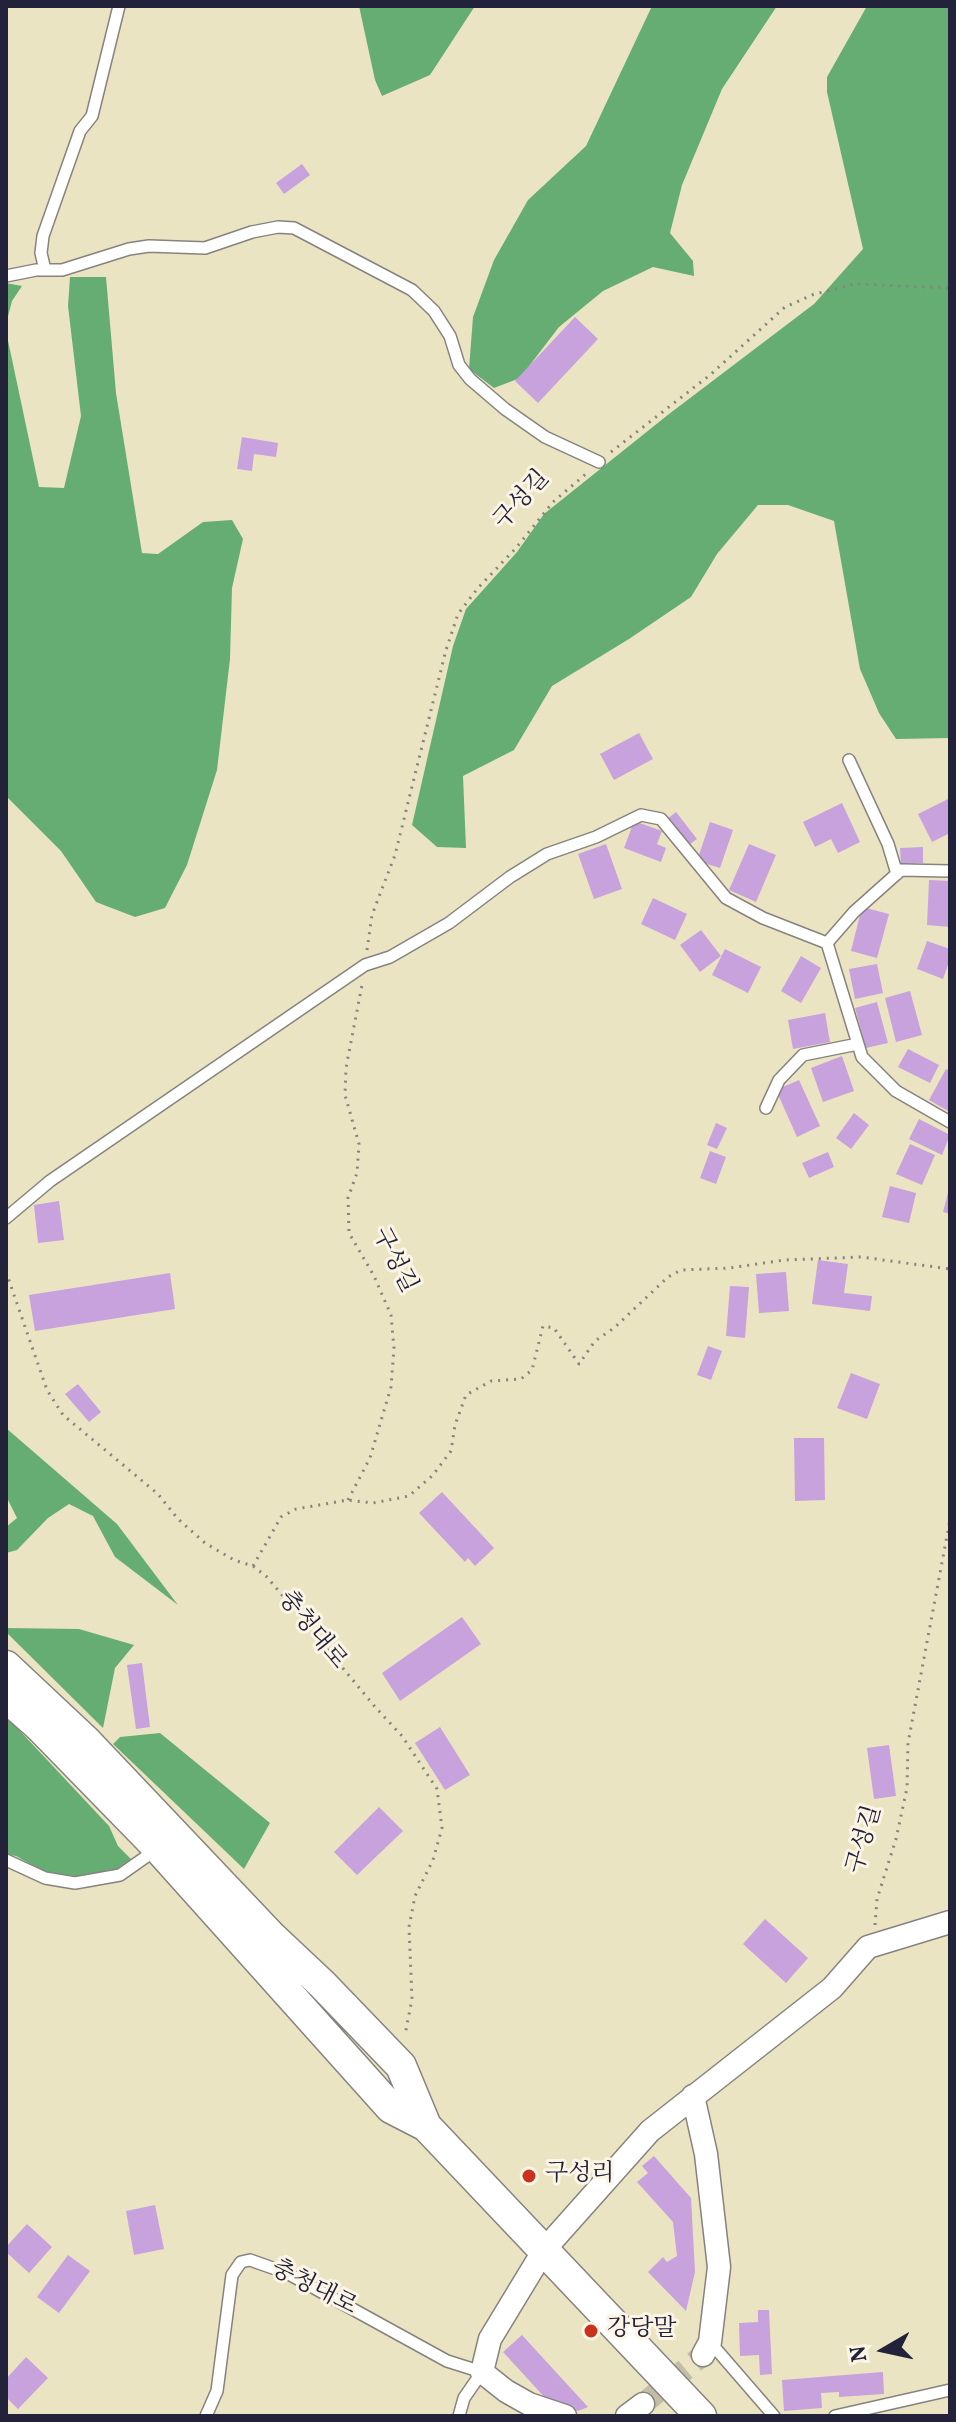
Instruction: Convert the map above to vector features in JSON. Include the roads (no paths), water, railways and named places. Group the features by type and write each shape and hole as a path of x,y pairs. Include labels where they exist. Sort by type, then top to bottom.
{"main road":[{"path":"6,1666 87,1742 272,1937 401,2066 426,2126"},
{"path":"6,1697 40,1727 158,1848 391,2108 426,2126 701,2416"}],"street":[{"path":"565,2416 529,2404 482,2372 490,2339 544,2250 650,2131 832,1988 868,1947 950,1922"},
{"path":"693,2096 706,2154 719,2267 707,2349"}],"lane":[{"path":"45,270 41,253 43,236 80,131 92,116 119,6"},
{"path":"6,276 62,270 129,249 149,246 205,248 252,232 278,227 294,228 412,290 434,311 450,336 459,365 470,379 545,437 599,462"},
{"path":"849,760 888,844 897,874"},
{"path":"6,1218 50,1181 365,965 390,957 449,923 510,877 547,854 596,837 641,815 661,819 726,898 763,918 827,943"},
{"path":"827,943 854,912 901,870 950,871"},
{"path":"827,943 862,1057 896,1091 950,1122"},
{"path":"766,1108 779,1080 803,1055 858,1044"},
{"path":"6,1860 45,1878 75,1883 120,1875 158,1848"},
{"name":"충청대로","path":"206,2416 217,2391 232,2275 241,2262 250,2260 287,2273 447,2361 482,2372"},
{"path":"707,2349 774,2416"},
{"path":"459,2416 464,2398 482,2372"},
{"path":"835,2416 950,2390"}],"tunnel":[{"path":"643,2404 703,2355"}],"place":[{"name":"구성리","path":"529,2176"},
{"name":"강당말","path":"591,2331"}]}
